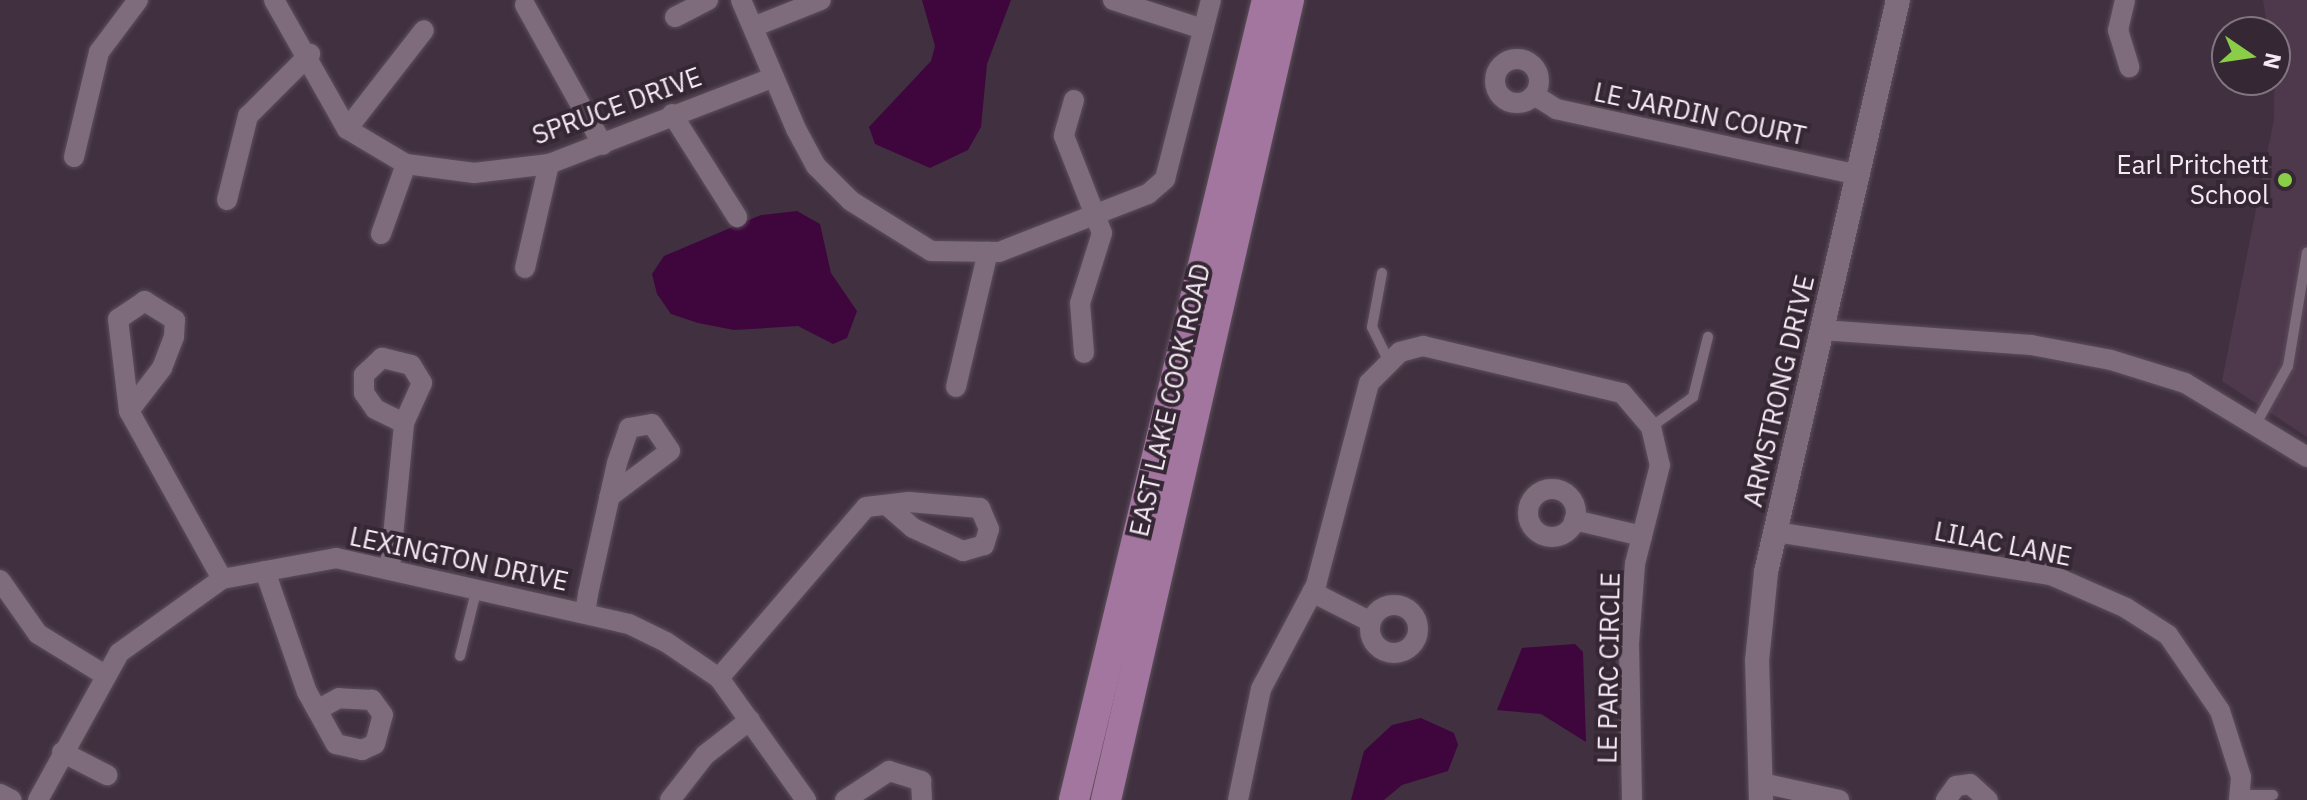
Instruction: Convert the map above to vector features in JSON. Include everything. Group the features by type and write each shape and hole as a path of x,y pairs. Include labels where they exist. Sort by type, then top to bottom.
{"main road":[{"name":"EAST LAKE COOK ROAD","path":"1074,800 1267,0"},
{"name":"EAST LAKE COOK ROAD","path":"1106,800 1289,0"}],"street":[{"path":"74,157 99,52 138,0"},
{"path":"274,0 310,54 347,129 424,30"},
{"path":"675,17 708,0"},
{"path":"741,0 816,166 851,201 931,251 994,252 1094,217 1165,179 1211,0"},
{"path":"753,27 821,0"},
{"path":"1113,0 1203,29"},
{"name":"ARMSTRONG DRIVE","path":"1762,791 1759,621 1775,532 1898,0"},
{"path":"2125,0 2118,30 2129,67"},
{"path":"525,5 603,145"},
{"path":"227,200 248,116 310,54"},
{"name":"SPRUCE DRIVE","path":"347,129 406,164 474,173 549,164 774,77"},
{"name":"LE JARDIN COURT","path":"1534,95 1556,109 1858,175"},
{"path":"1074,100 1064,136 1102,233 1080,303 1084,353"},
{"path":"672,114 737,217"},
{"path":"381,234 406,164"},
{"path":"525,268 549,164"},
{"path":"956,387 994,252"},
{"path":"129,411 162,368 174,337 175,320 145,301 118,319 129,411 222,579"},
{"path":"1822,330 2068,350 2185,383 2305,450"},
{"name":"LE PARC CIRCLE","path":"1388,360 1423,346 1472,355 1622,393 1651,427 1660,465 1642,536 1629,643 1632,800"},
{"path":"1238,800 1261,689 1312,592 1369,383 1388,360"},
{"path":"390,567 404,423"},
{"path":"585,613 609,497"},
{"path":"719,678 866,507 887,505"},
{"name":"LE PARC CIRCLE","path":"1574,520 1642,536"},
{"name":"LILAC LANE","path":"1775,532 2051,575 2126,608 2168,635 2220,711 2240,798"},
{"name":"LEXINGTON DRIVE","path":"38,800 103,674 119,653 222,579 336,558 390,567 585,613 654,636 719,678 806,800"},
{"path":"265,571 317,710"},
{"path":"0,580 38,634 103,674"},
{"path":"1312,592 1371,622"},
{"path":"670,800 705,755 750,720"},
{"path":"62,752 107,775"},
{"path":"845,800 889,771 921,781 922,800"},
{"path":"1946,800 1956,786 1970,784 1988,800"},
{"path":"1762,791 1839,800"},
{"path":"0,794 12,800"}],"lane":[{"path":"2257,422 2288,366 2307,253"},
{"path":"1382,273 1372,327 1388,360"},
{"path":"1651,427 1693,397 1708,337"},
{"path":"460,656 477,588"},
{"path":"2240,798 2273,795"}],"shaded area":[{"path":"922,0 1011,0 987,64 981,127 968,150 930,168 875,144 869,127 931,61 935,46"},
{"name":"Earl Pritchett School","path":"2263,0 2307,0 2307,437 2222,381 2274,119 2274,96 2291,96 2291,16 2266,16"},
{"path":"797,211 820,224 831,273 857,311 847,338 833,344 798,326 734,330 698,323 671,314 657,294 652,274 664,256 761,215"},
{"path":"1575,644 1583,652 1586,742 1541,714 1497,710 1522,648"},
{"path":"1421,718 1454,733 1458,745 1448,771 1402,785 1384,800 1351,800 1364,751 1392,725"}],"place":[{"name":"Earl Pritchett School","path":"2285,180"}]}
